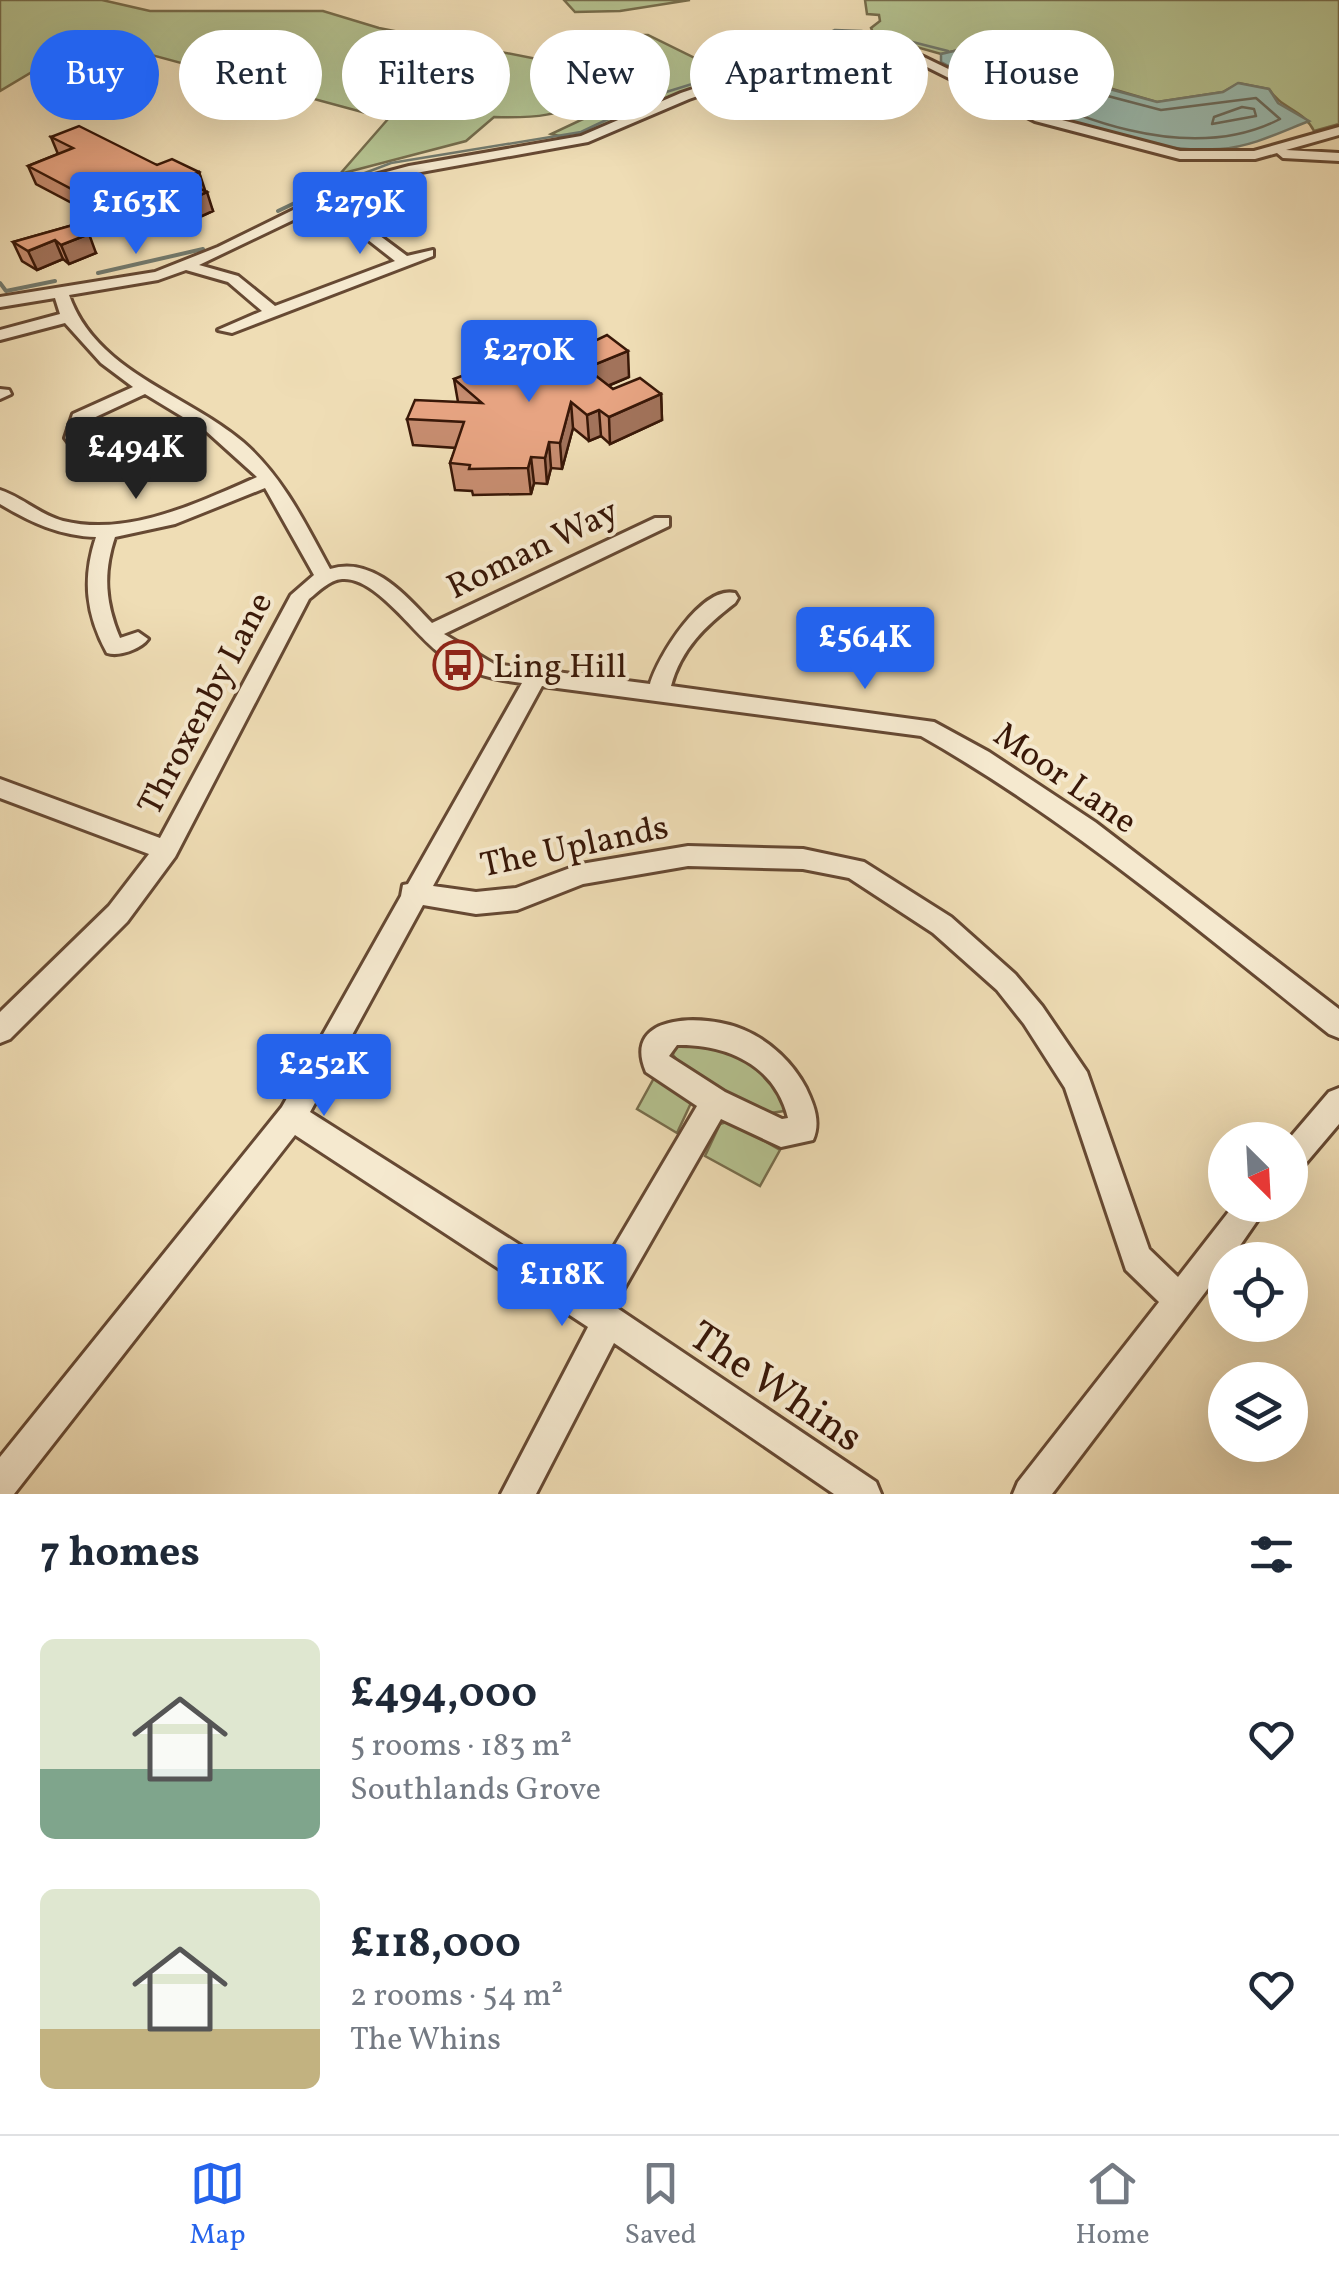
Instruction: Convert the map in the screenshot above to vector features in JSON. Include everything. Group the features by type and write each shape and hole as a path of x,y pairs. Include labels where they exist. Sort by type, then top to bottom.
{"street":[{"path":"0,302 158,276 187,266 357,184 409,170 584,139 685,96 849,45 899,48 1025,112 1080,132 1180,155 1339,156"},
{"path":"1254,155 1334,132"},
{"path":"1334,132 1329,146 1339,156"},
{"path":"335,215 360,223 368,235 405,262"},
{"path":"226,330 428,253"},
{"path":"187,266 233,279 274,312"},
{"path":"0,335 64,318 60,291"},
{"name":"Throxenby Lane","path":"0,1030 118,914 166,850 301,594 324,576 294,512 235,444 146,387 64,318"},
{"path":"74,438 78,418 146,387"},
{"path":"0,496 64,528 108,529 173,518 267,480"},
{"name":"Roman Way","path":"430,632 662,520"},
{"path":"108,529 93,588 114,648 138,640"},
{"name":"Moor Lane","path":"324,576 352,570 370,576 464,659 491,671 535,680 926,728 981,760 1101,842 1339,1025"},
{"path":"658,693 666,659 697,622 730,597"},
{"path":"0,1484 292,1117 412,893 535,680"},
{"path":"0,788 166,850"},
{"name":"The Uplands","path":"412,893 476,903 517,899 581,874 688,856 802,859 855,869 942,925 1006,982 1034,1015 1077,1082 1137,1259 1177,1298"},
{"path":"672,1032 719,1035 753,1050 792,1088 804,1114 802,1130 781,1133 715,1102 656,1063 655,1047 672,1032"},
{"path":"518,1494 600,1318 715,1102"},
{"path":"1308,1139 1339,1102"},
{"name":"The Whins","path":"292,1117 864,1494"},
{"path":"1030,1494 1238,1222"}],"green space":[{"path":"0,0 102,0 150,11 323,11 389,30 342,30 342,107 322,101 322,30 179,30 179,62 159,57 159,30 30,30 30,73 0,91"},
{"path":"564,0 690,0 620,11 575,12"},
{"path":"865,0 1339,0 1339,124 1314,131 1269,89 1239,83 1223,92 1157,102 1114,89 1114,30 948,30 948,52 941,54 928,50 928,30 872,30 880,21 879,15 867,14"},
{"path":"670,46 690,56 690,90 672,96"},
{"path":"510,54 530,58 530,116 510,117"},
{"path":"387,120 490,120 466,141 340,174"},
{"path":"581,120 622,120 580,136 551,134"},
{"path":"683,1042 718,1048 754,1066 788,1102 784,1111 764,1114 683,1067 673,1055 674,1046"},
{"path":"654,1078 691,1103 677,1133 637,1109"},
{"path":"730,1121 780,1150 760,1186 705,1156 720,1124"}],"water":[{"path":"948,52 948,66 941,62 941,54"},
{"path":"1238,83 1269,89 1278,103 1309,121 1266,138 1220,149 1148,144 1066,120 1114,120 1114,90 1157,102 1223,92"}],"building":[{"path":"79,126 157,165 172,159 199,172 181,180 207,192 173,207 120,180 83,195 28,166 73,148 51,137"},
{"path":"73,225 89,234 61,245 55,240 28,251 13,242"},
{"path":"607,335 628,351 586,368 613,389 640,378 661,394 609,417 599,410 587,415 571,402 560,443 549,442 545,458 531,457 528,468 469,469 470,465 450,463 464,422 407,419 415,400 482,403 454,379 518,354 536,369"}],"waterway":[{"path":"928,46 948,51"},
{"path":"357,176 391,163 581,132 663,93 690,85"},
{"path":"336,185 364,174"},
{"path":"278,211 322,190"},
{"path":"98,273 203,249"},
{"path":"0,283 6,291 55,281"}],"place":[{"name":"Ling Hill","path":"458,665"}]}
